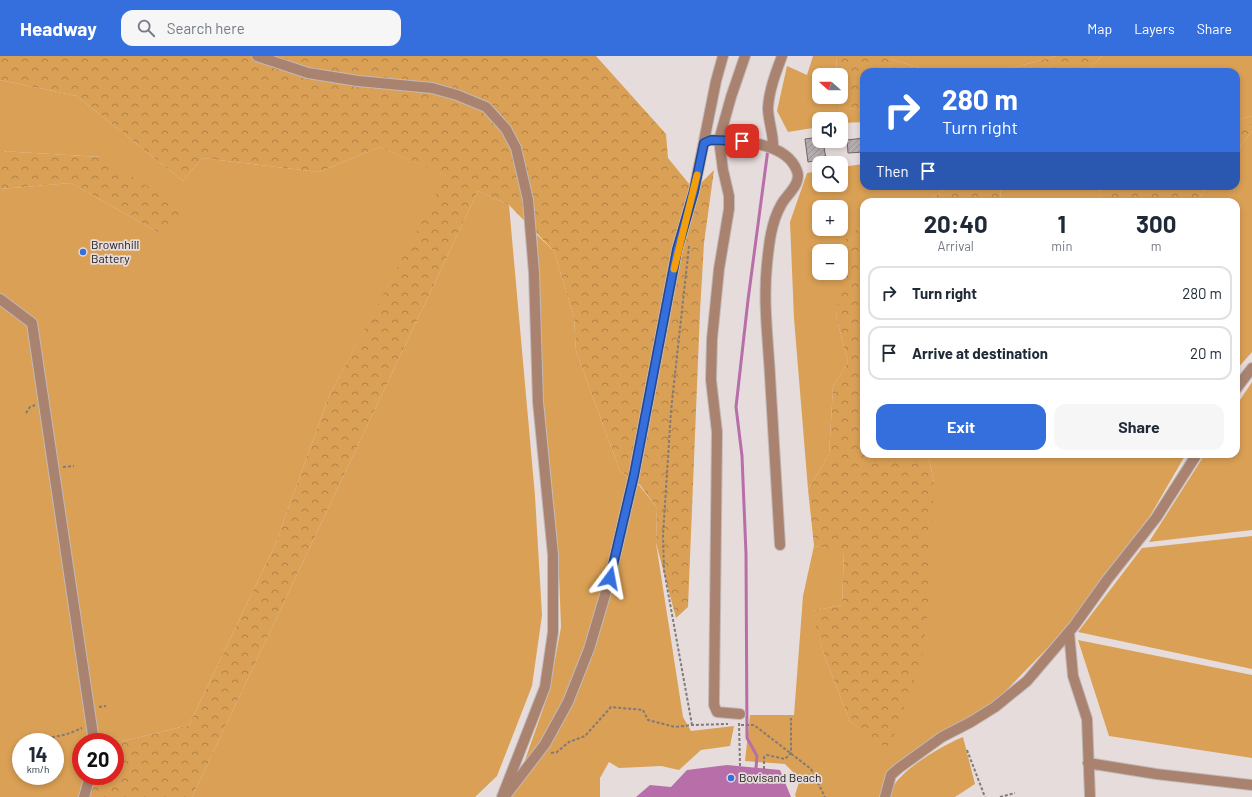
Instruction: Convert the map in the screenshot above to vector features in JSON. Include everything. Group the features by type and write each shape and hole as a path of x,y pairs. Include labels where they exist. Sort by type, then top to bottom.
{"street":[{"path":"257,56 308,73 358,81 432,88 457,95 486,107 506,128 516,148 528,200 534,273 538,402 552,555 553,632 545,687 504,797"},
{"path":"504,797 545,744 568,702 589,649 610,578 634,475 677,250 694,191 714,88 723,56"},
{"path":"739,719 717,712 714,705 717,432 711,380 712,339 718,275 729,209 729,196 723,170 719,140 730,97 745,56"},
{"path":"773,148 774,140 768,109 771,87 782,56"},
{"path":"704,143 711,140 742,141 773,148 786,156 795,167 798,175 794,187 781,205 774,220 770,240 766,289 780,545"},
{"path":"0,299 32,323 93,733"},
{"path":"1240,384 1252,368"},
{"path":"885,797 891,776 899,768 942,737 971,722 1006,698 1027,681 1069,632 1106,580 1156,518 1194,458"},
{"path":"1069,632 1073,676 1087,719 1088,763 1091,787 1090,797"},
{"path":"1088,763 1164,775 1252,785"},
{"path":"84,797 87,785"}],"path":[{"path":"690,244 671,411 662,535 664,570 692,725"},
{"path":"548,754 557,752 569,742 585,736 611,708 643,710 648,720 675,727 713,724"},
{"path":"764,769 764,757 766,755 785,759 791,753 791,718"},
{"path":"739,719 740,766"},
{"path":"64,734 74,732 92,723"},
{"path":"744,725 751,724 773,738 811,769 825,797"},
{"path":"967,750 985,797"},
{"path":"1000,797 1015,793"}],"green space":[{"path":"0,56 596,56 666,134 668,158 694,190 714,170 704,243 688,607 676,618 656,543 657,508 640,485 620,471 576,351 574,317 554,251 509,205 478,191 192,797 84,797 87,785 124,785 124,741 189,725 275,545 329,396 446,176 380,147 319,172 202,158 183,181 77,96 0,80"},
{"path":"813,56 836,56 837,68 812,68 812,104 838,104 860,111 860,122 848,123 848,112 812,112 812,128 788,132 777,111 787,66 807,75"},
{"path":"836,56 891,56 891,59 919,68 860,68 860,111 837,105 848,104 848,68 837,68"},
{"path":"891,56 1056,56 1012,68 919,68 891,59"},
{"path":"1056,56 1102,56 1091,68 1012,68"},
{"path":"1102,56 1252,56 1252,116 1240,119 1240,68 1091,68"},
{"path":"0,80 77,96 183,181 202,158 319,172 380,147 447,176 329,396 275,545 189,725 124,741 124,733 72,733 72,785 87,785 84,797 0,797 0,189 71,183 159,233 102,157 0,151"},
{"path":"1252,116 1252,131 1240,146 1240,119"},
{"path":"1252,131 1252,352 1240,366 1240,198 1199,198 1205,190 1240,190 1240,146"},
{"path":"0,151 102,157 184,210 159,233 71,183 0,189"},
{"path":"860,165 860,190 943,190 933,198 860,198 860,230 856,230 848,264 848,244 812,244 812,280 844,280 836,316 848,362 833,387 829,455 808,489 794,318 790,222 807,173 812,172 812,192 848,192 848,166"},
{"path":"943,190 1000,190 1001,198 933,198"},
{"path":"1000,190 1100,190 1100,198 1001,198"},
{"path":"1100,190 1205,190 1199,198 1100,198"},
{"path":"478,191 509,205 535,496 542,615 532,686 497,776 475,797 192,797"},
{"path":"856,230 860,230 860,458 929,458 934,483 928,608 922,657 889,750 850,722 822,649 812,611 842,605 844,551 814,546 808,489 829,455 833,387 848,362 836,316 841,280 848,280 848,244 845,244 846,237"},
{"path":"537,235 554,251 574,317 576,351 620,471 639,485 657,508 656,543 683,717 691,731 734,726 730,746 701,750 679,770 661,766 619,768 609,762 600,778 600,797 512,797 549,692 561,627 558,549 543,396"},
{"path":"1252,382 1252,530 1149,542 1202,458 1240,458 1240,400"},
{"path":"929,458 1184,458 1150,516 1064,631 991,706 898,764 883,797 796,797 795,795 800,779 785,764 745,761 750,715 794,715 803,596 814,546 844,550 842,605 813,611 822,649 850,722 889,749 934,483"},
{"path":"1252,536 1252,669 1078,632 1142,548"},
{"path":"1078,640 1252,675 1252,758 1109,736"},
{"path":"963,737 975,784 955,797 890,797 892,788 898,779 908,770 932,753"}],"shaded area":[{"name":"Bovisand Beach","path":"727,765 780,770 791,797 636,797 650,785 671,787 687,770"}],"building":[{"path":"812,138 812,148 824,148 826,156 812,156 812,161 808,162 805,139"},
{"path":"860,138 860,152 848,153 848,140"}],"waterway":[{"path":"756,768 757,756 747,738 746,554 742,456 736,407 748,300 768,149"}],"slow traffic":[{"path":"674,269 677,250 694,191 697,175"}],"place":[{"name":"Brownhill Battery","path":"83,252"},
{"name":"Bovisand Beach","path":"731,778"}],"route":[{"path":"610,578 634,475 677,250 694,191 704,143 711,140 742,141"}]}
